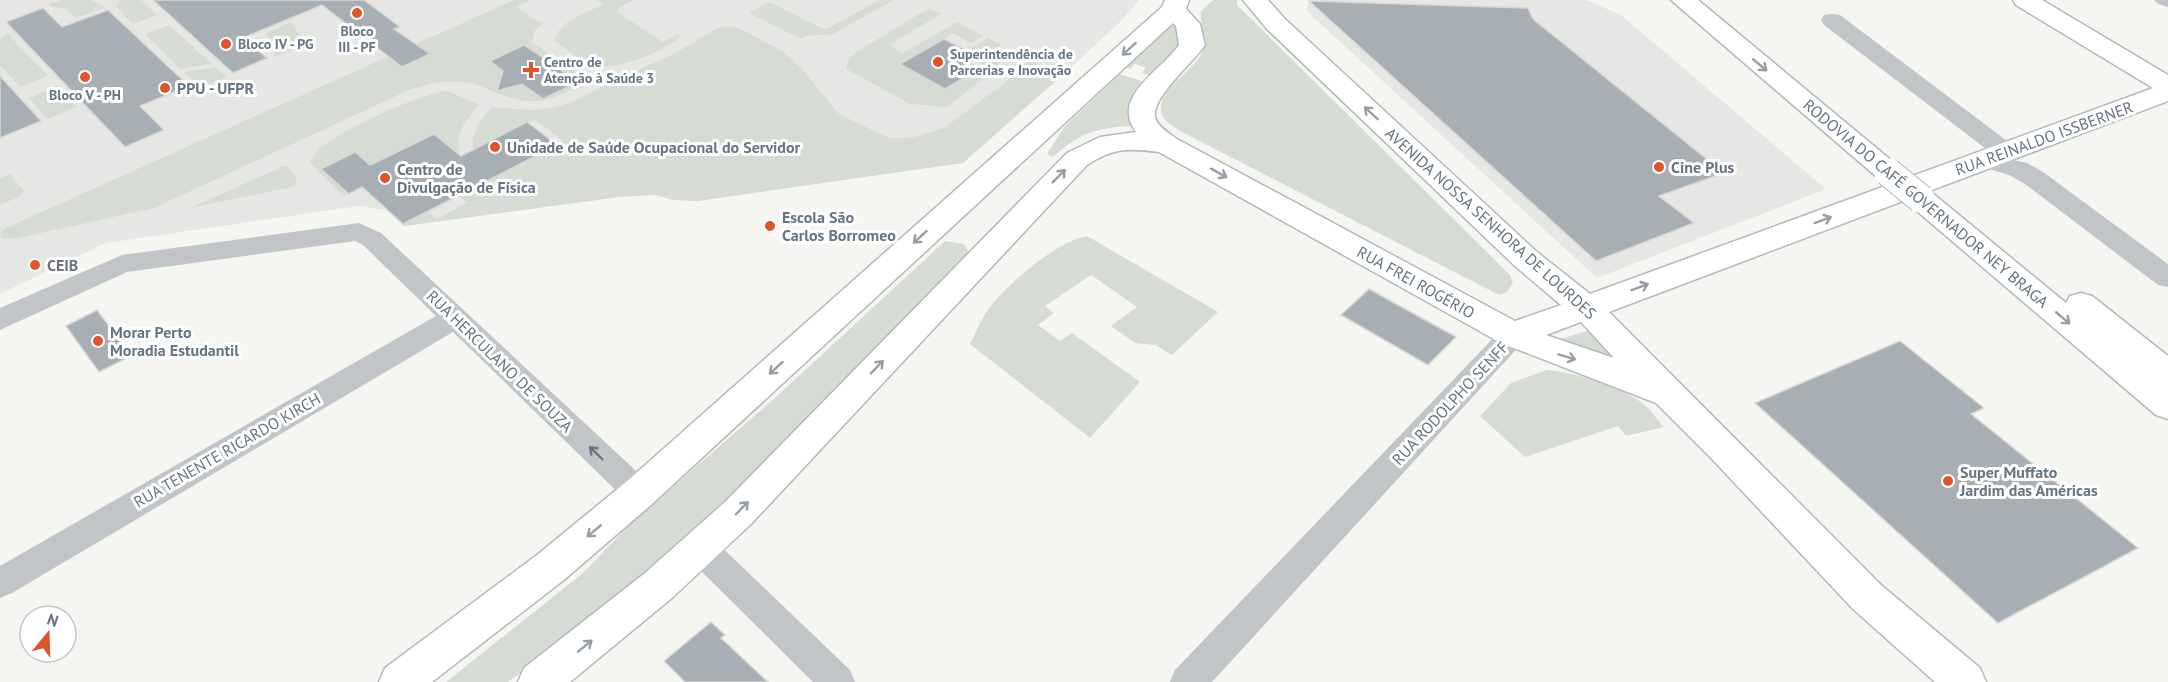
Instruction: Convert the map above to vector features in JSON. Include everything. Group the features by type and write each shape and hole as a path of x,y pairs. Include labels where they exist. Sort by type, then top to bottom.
{"main road":[{"name":"AVENIDA NOSSA SENHORA DE LOURDES","path":"1255,0 1276,24 1526,259 1586,308 1673,399 1724,448 1822,539 1883,584 1971,682"},
{"name":"RODOVIA DO CAFÉ GOVERNADOR NEY BRAGA","path":"1683,0 1916,182 2168,374"},
{"name":"RODOVIA DO CAFÉ GOVERNADOR NEY BRAGA","path":"1710,0 2168,406"},
{"path":"2025,0 2168,86"},
{"path":"412,676 551,567 639,493 1181,3 1192,45 1183,60 1144,98 1140,107 1140,116 1144,125 1167,145"},
{"name":"RUA REINALDO ISSBERNER","path":"1916,182 1995,156 2168,92"},
{"path":"539,682 650,593 738,513 1077,159 1103,144 1122,140 1167,145"},
{"name":"RUA FREI ROGÉRIO","path":"1167,145 1513,335 1549,351 1631,378 1673,399"},
{"name":"RUA RODOLPHO SENFF","path":"1513,335 1916,182"},
{"path":"1513,335 1533,317 1539,299 1536,276 1526,259"},
{"name":"AVENIDA NOSSA SENHORA DE LOURDES","path":"1822,539 1867,597 1965,682"}],"street":[{"path":"1832,20 1995,156 2034,178 2168,278"},
{"name":"RUA HERCULANO DE SOUZA","path":"0,320 122,264 359,232 372,239 639,493"},
{"name":"RUA TENENTE RICARDO KIRCH","path":"0,583 455,318"},
{"name":"RUA RODOLPHO SENFF","path":"1188,682 1513,335"},
{"path":"700,548 837,682"}],"shaded area":[{"path":"0,0 1139,0 1122,20 1078,61 963,163 686,188 404,226 386,210 359,206 106,243 0,294"},
{"path":"61,0 90,0 106,7 76,18 66,9 51,7 49,4"},
{"path":"121,0 141,0 157,15 133,24 115,6"},
{"path":"514,0 531,0 516,7 542,24 535,30 532,42 588,81 557,96 536,101 518,100 477,85 461,82 446,82 409,90 154,208 14,239 0,238 1,232 6,228"},
{"path":"598,0 634,0 618,8 617,12 663,42 678,34 680,36 653,54 626,63 602,67 589,64 555,41 557,34 567,22 604,4"},
{"path":"880,0 894,0 833,34 805,36 801,39 749,13 766,3 772,3 821,28 828,28"},
{"path":"1213,0 1237,0 1237,5 1510,275 1513,283 1507,292 1499,295 1180,131 1166,121 1161,111 1162,103 1172,86 1195,63 1203,50 1201,11"},
{"path":"1310,0 1586,0 1621,15 1826,189 1597,278 1312,16 1307,10"},
{"path":"929,8 941,14 889,45 903,53 957,22 983,36 971,43 953,33 901,65 945,89 969,74 960,69 971,63 990,73 947,107 910,104 846,69 848,60 858,51"},
{"path":"1175,21 1182,42 1177,51 1151,76 1142,73 1146,68 1135,64 1130,69 1121,65"},
{"path":"291,22 306,44 274,57 274,42 265,33"},
{"path":"169,25 212,64 180,69 145,34"},
{"path":"736,27 781,50 802,69 839,114 889,138 914,137 944,128 1003,84 1028,60 1061,76 963,163 698,201 673,200 655,195 619,197 404,226 402,224 427,211 437,219 467,203 458,195 563,141 534,119 473,150 473,137 477,126 493,107 531,110 552,108 573,102 606,84 670,56 718,28"},
{"path":"7,33 48,76 20,87 0,65 0,40"},
{"path":"988,38 1001,45 998,48 1013,51 993,69 975,60 979,57 967,51"},
{"path":"216,67 227,77 200,88 184,72"},
{"path":"1120,74 1144,82 1131,102 1130,108 1135,126 1091,132 1072,142 1053,157 1047,154 1065,126"},
{"path":"57,86 77,107 48,119 29,98"},
{"path":"447,91 479,104 462,128 459,141 461,156 434,134 370,165 355,152 321,169 349,194 343,196 310,163 316,152 327,143 360,124 399,106"},
{"path":"286,165 296,177 296,184 292,187 190,208"},
{"path":"10,174 24,191 19,197 0,205 0,178"},
{"path":"1087,236 1218,312 1172,355 1155,345 1135,343 1111,326 1137,307 1091,275 1045,306 1054,313 1038,325 1060,341 1072,333 1140,382 1090,438 970,344 989,307 1012,284 1049,254"},
{"path":"945,241 964,244 969,252 966,257 741,498 618,603 508,682 446,682 583,573 631,523 776,397"},
{"path":"1598,327 1642,373 1546,344"},
{"path":"1547,370 1584,377 1625,393 1645,405 1664,427 1626,436 1618,426 1525,457 1480,416 1511,383"}],"building":[{"path":"153,0 364,0 400,27 394,29 430,54 402,67 322,5 243,38 267,58 233,73"},
{"path":"1309,1 1528,8 1533,19 1724,173 1659,196 1694,223 1596,261"},
{"name":"Bloco V - PH","path":"43,8 62,27 108,10 189,86 140,106 164,130 125,147 6,22"},
{"name":"Superintendência de Parcerias e Inovação","path":"944,39 979,57 960,69 970,74 945,89 900,64"},
{"name":"Centro de Atenção à Saúde 3","path":"524,45 578,82 543,99 522,84 497,91 503,71 490,61"},
{"path":"0,76 41,121 0,138"},
{"name":"Centro de Divulgação de Física","path":"527,122 557,145 403,224 362,187 349,194 321,169 355,152 370,165 434,134 461,156"},
{"path":"1369,289 1456,337 1428,365 1341,315"},
{"name":"Morar Perto Moradia Estudantil","path":"97,310 131,356 99,372 66,326"},
{"name":"Super Muffato Jardim das Américas","path":"1900,341 1984,408 1971,414 2138,548 1998,623 1755,403"},
{"path":"711,622 725,635 721,638 768,682 685,682 664,661"}],"place":[{"name":"Bloco III - PF","path":"357,13"},
{"name":"Bloco IV - PG","path":"226,44"},
{"name":"Superintendência de Parcerias e Inovação","path":"938,62"},
{"name":"Centro de Atenção à Saúde 3","path":"531,70"},
{"name":"Bloco V - PH","path":"85,77"},
{"name":"PPU - UFPR","path":"165,88"},
{"name":"Unidade de Saúde Ocupacional do Servidor","path":"495,147"},
{"name":"Cine Plus","path":"1659,167"},
{"name":"Centro de Divulgação de Física","path":"385,178"},
{"name":"Escola São Carlos Borromeo","path":"770,226"},
{"name":"CEIB","path":"35,265"},
{"name":"Morar Perto Moradia Estudantil","path":"98,341"},
{"name":"Super Muffato Jardim das Américas","path":"1948,481"}]}
